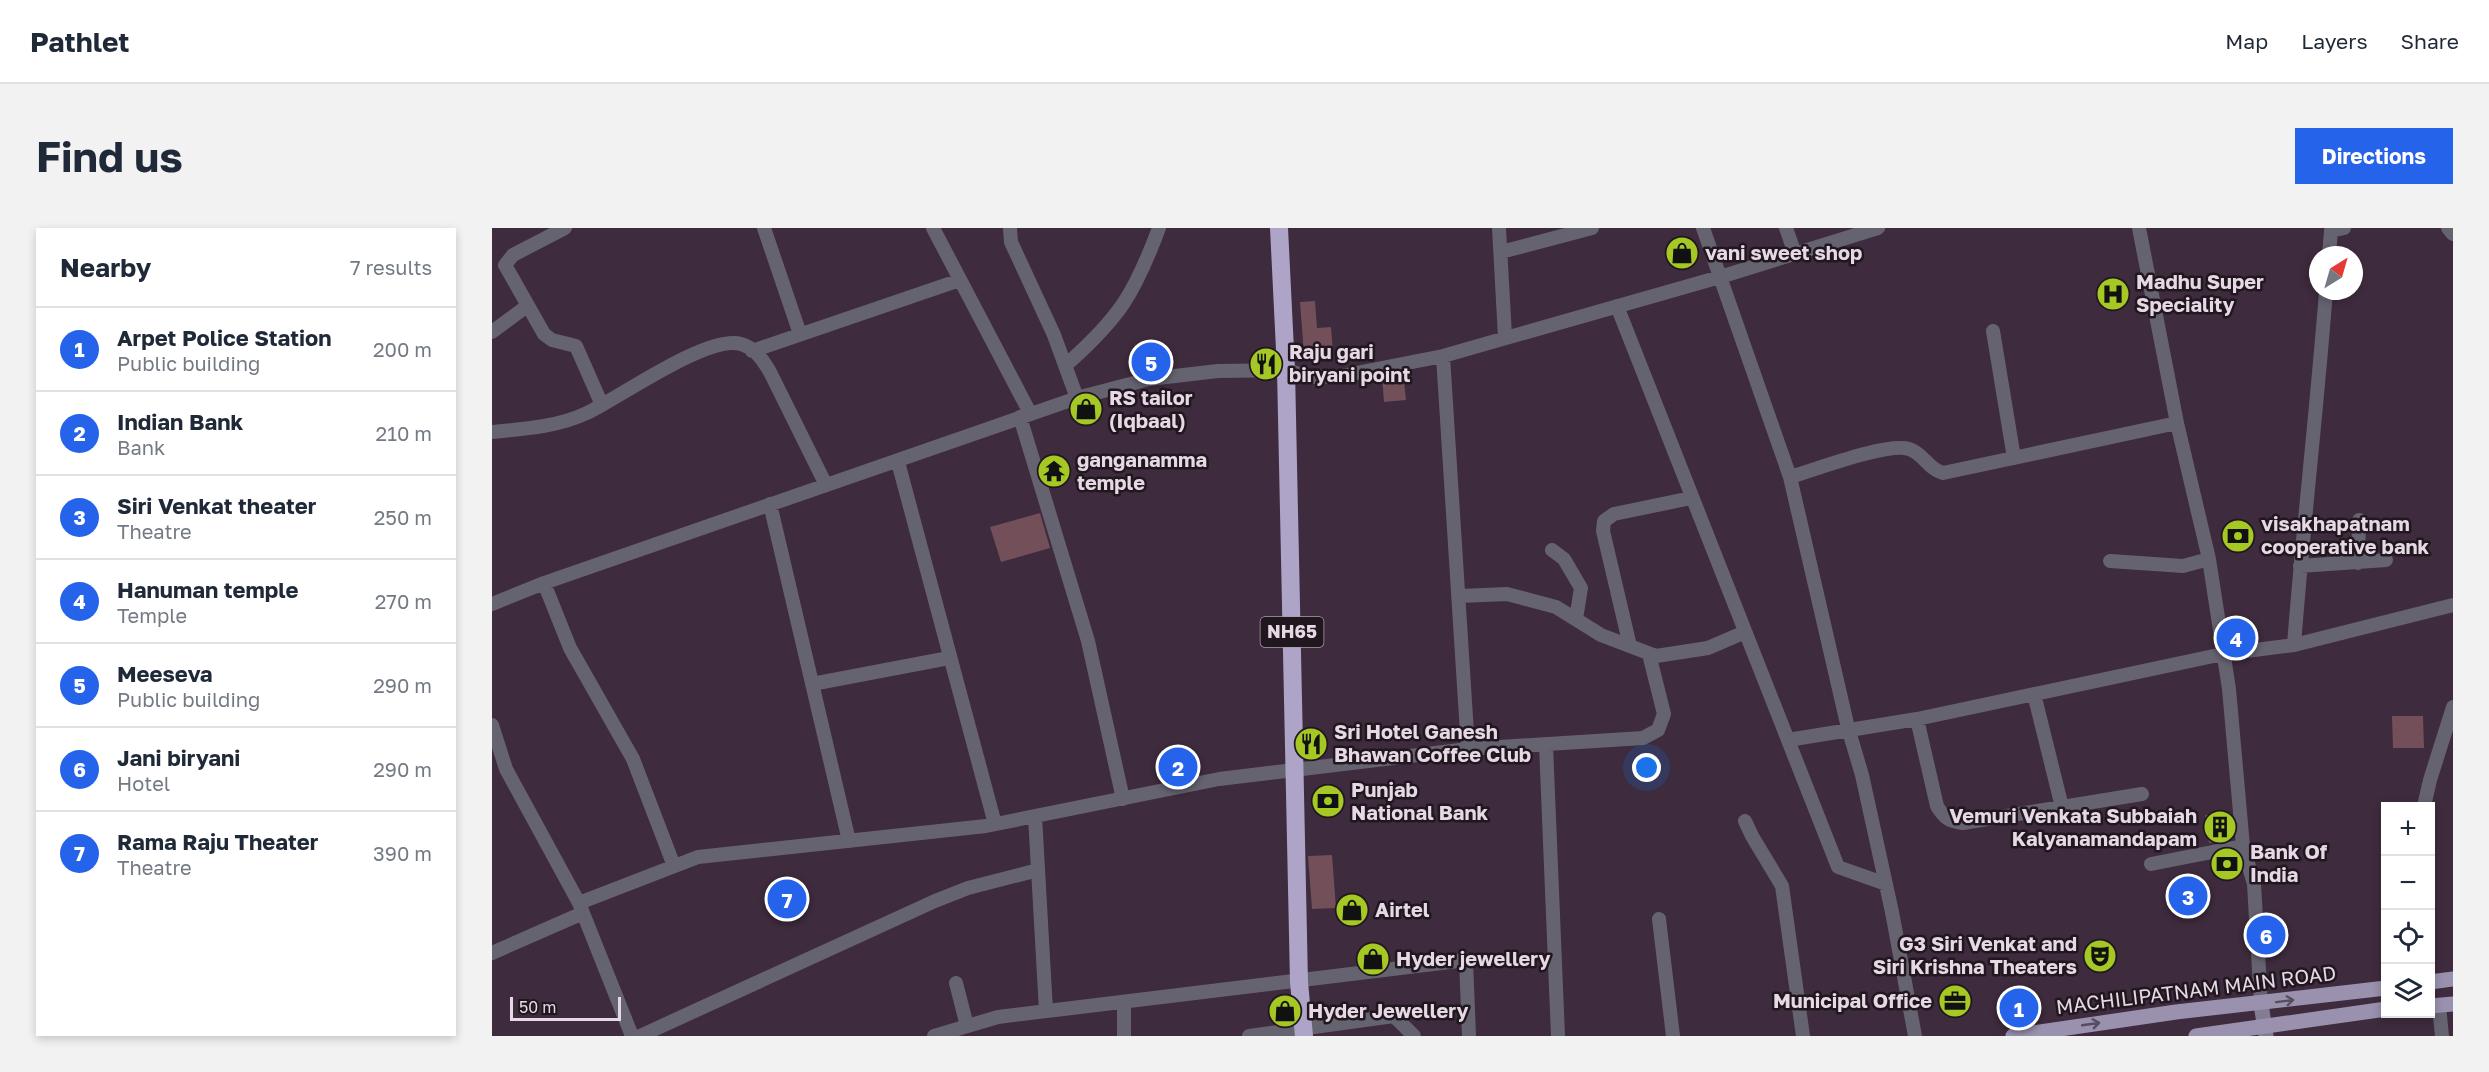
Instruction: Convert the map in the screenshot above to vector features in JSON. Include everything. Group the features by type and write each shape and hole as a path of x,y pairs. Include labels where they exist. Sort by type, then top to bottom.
{"highway":[{"name":"NH65","path":"1279,228 1286,370 1299,982 1304,1032"}],"main road":[{"path":"2435,981 2453,979"},
{"name":"MACHILIPATNAM MAIN ROAD","path":"2013,1036 2176,1012 2381,989"},
{"path":"2196,1036 2266,1031 2381,1010"}],"street":[{"path":"565,228 507,260 505,265 544,334 552,340 565,341 576,346 602,405"},
{"path":"764,228 800,334"},
{"path":"933,228 1025,415 1088,641 1123,799"},
{"path":"1010,228 1011,242 1066,365 1077,398"},
{"path":"1066,365 1104,332 1117,316 1132,292 1159,228"},
{"path":"1499,228 1505,337"},
{"path":"1501,252 1592,228"},
{"path":"1702,228 1790,477 1848,728 1862,775 1886,884 1915,1036"},
{"path":"1786,228 1795,254"},
{"path":"492,604 544,583 1077,398 1149,379 1218,371 1286,370 1310,377 1341,376 1443,356 1720,277 1878,228"},
{"path":"2139,228 2177,423 2209,559 2223,654 2243,846 2254,884 2261,1004 2266,1031"},
{"path":"2448,228 2453,234"},
{"path":"2331,246 2335,229"},
{"path":"752,351 960,280"},
{"path":"2294,645 2300,566 2318,408 2325,300"},
{"path":"492,332 527,306"},
{"path":"1617,306 1838,867 1886,884"},
{"path":"1993,331 2014,458"},
{"path":"492,432 545,427 586,414 701,351 728,343 741,344 760,356 770,372 826,485"},
{"path":"1443,356 1468,749"},
{"path":"1790,477 1882,450 1902,448 1911,449 1928,465 1943,473 2177,423"},
{"path":"898,462 995,824"},
{"path":"1630,646 1603,531 1604,521 1614,514 1691,498"},
{"path":"770,504 849,841"},
{"path":"2358,520 2358,563"},
{"path":"1552,550 1564,559 1581,588 1576,619"},
{"path":"2110,561 2182,566 2209,559"},
{"path":"2300,566 2386,560"},
{"path":"544,583 570,648 633,759 674,866"},
{"path":"1460,596 1507,594 1556,606 1601,635 1656,656 1708,648 1745,632"},
{"path":"1788,740 1848,728 1917,719 2223,654 2294,645 2453,605"},
{"path":"492,953 581,908 698,857 995,824 1219,779 1295,769 1468,749 1643,738 1658,730 1664,714 1649,654"},
{"path":"813,684 949,658"},
{"path":"2034,694 2062,807"},
{"path":"2425,802 2453,707"},
{"path":"1917,719 1937,806 1943,816 1950,821 1963,823 2142,794"},
{"path":"492,725 506,769 581,908 632,1036"},
{"path":"1546,745 1558,1036"},
{"path":"1035,816 1046,1011"},
{"path":"1745,821 1782,886 1803,1036"},
{"path":"2151,864 2243,846"},
{"path":"639,1036 935,901 968,888 1038,870"},
{"path":"1659,918 1673,1036"},
{"path":"934,1036 998,1017 1466,960 1469,1036"},
{"path":"956,982 967,1026"},
{"path":"1124,1003 1124,1036"},
{"path":"2441,1005 2442,1036"},
{"path":"1249,1036 1304,1032 1394,1016 1414,1036"}],"building":[{"path":"1315,301 1317,328 1331,327 1333,352 1304,354 1300,302"},
{"path":"1403,373 1406,400 1384,402 1382,377"},
{"path":"1040,513 1050,548 1001,562 990,527"},
{"path":"2392,716 2423,716 2424,748 2393,748"},
{"name":"Vemuri Venkata Subbaiah Kalyanamandapam","path":"2231,813 2233,839 2209,843 2205,815"},
{"path":"1332,855 1336,908 1312,909 1308,856"}],"place":[{"name":"vani sweet shop","path":"1682,253"},
{"name":"Madhu Super Speciality","path":"2113,294"},
{"name":"Meeseva","path":"1151,362"},
{"name":"Raju gari biryani point","path":"1266,364"},
{"name":"RS tailor (Iqbaal)","path":"1086,409"},
{"name":"ganganamma temple","path":"1054,471"},
{"name":"visakhapatnam cooperative bank","path":"2238,536"},
{"name":"Hanuman temple","path":"2236,638"},
{"name":"Sri Hotel Ganesh Bhawan Coffee Club","path":"1311,744"},
{"name":"Indian Bank","path":"1178,767"},
{"name":"Punjab National Bank","path":"1328,801"},
{"name":"Vemuri Venkata Subbaiah Kalyanamandapam","path":"2220,827"},
{"name":"Bank Of India","path":"2227,864"},
{"name":"Siri Venkat theater","path":"2188,896"},
{"name":"Rama Raju Theater","path":"787,899"},
{"name":"Airtel","path":"1352,910"},
{"name":"Jani biryani","path":"2266,935"},
{"name":"G3 Siri Venkat and Siri Krishna Theaters","path":"2100,956"},
{"name":"Hyder jewellery","path":"1373,959"},
{"name":"Municipal Office","path":"1955,1001"},
{"name":"Arpet Police Station","path":"2019,1008"},
{"name":"Hyder Jewellery","path":"1285,1011"}]}
